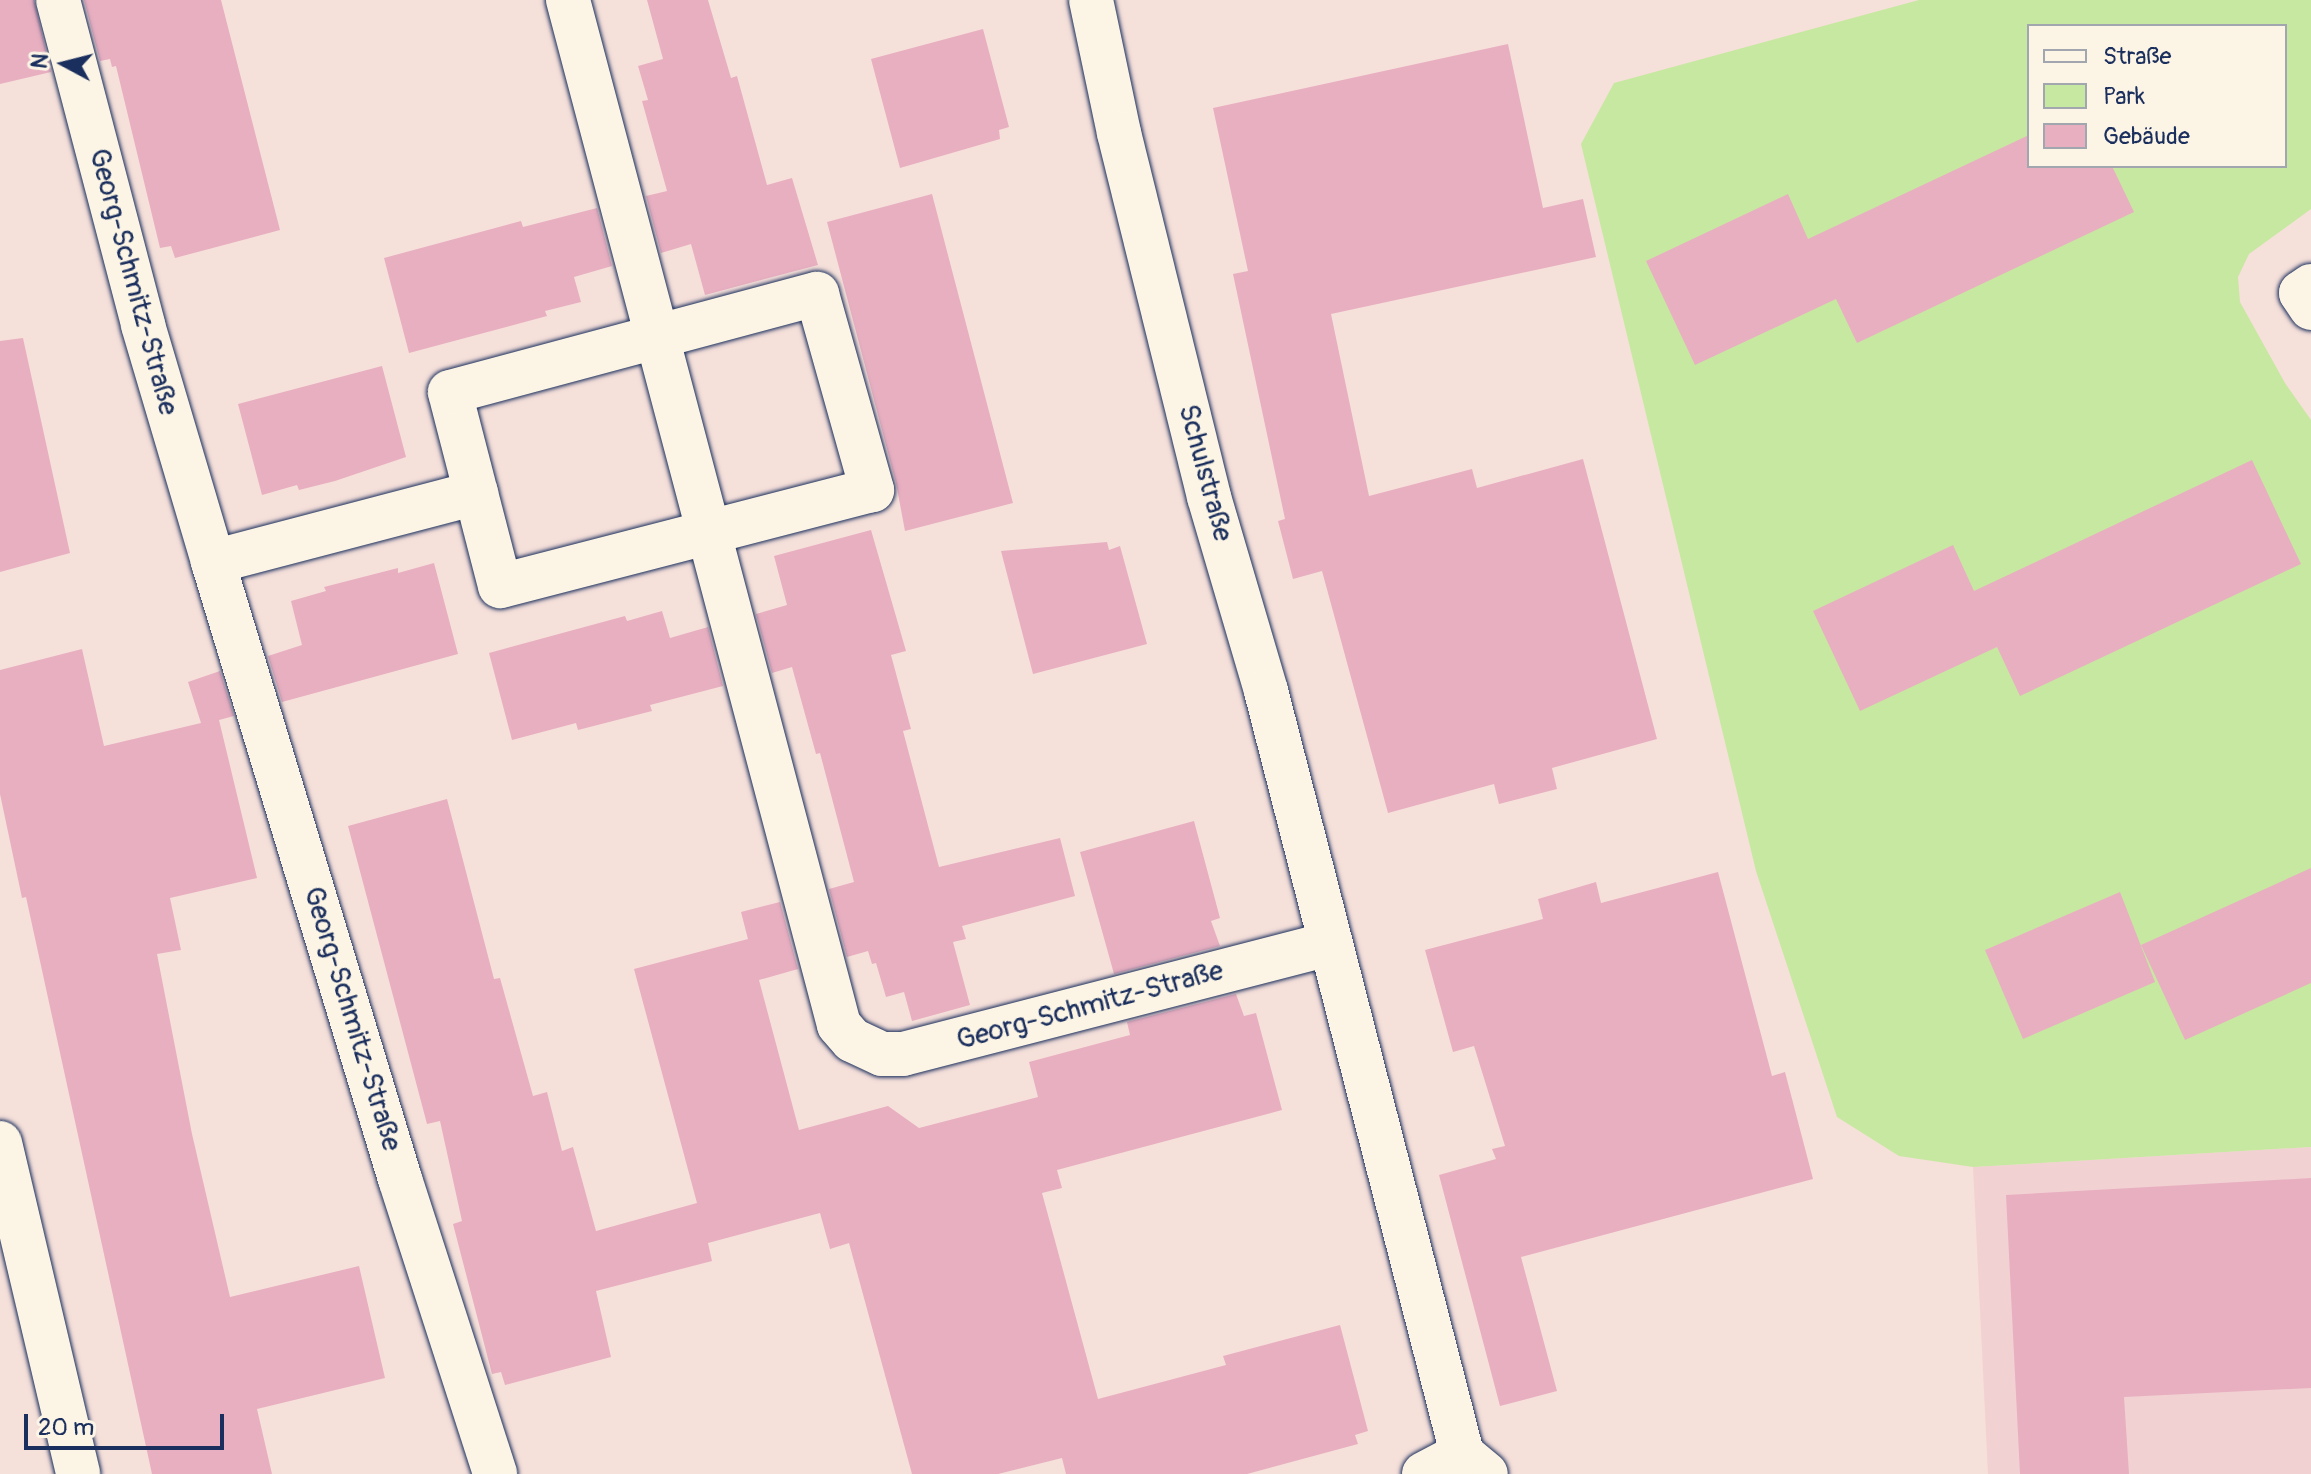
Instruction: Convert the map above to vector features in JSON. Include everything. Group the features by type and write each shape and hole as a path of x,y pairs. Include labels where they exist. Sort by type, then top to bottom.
{"street":[{"name":"Georg-Schmitz-Straße","path":"58,0 143,325 213,562 400,1179 495,1474"},
{"name":"Georg-Schmitz-Straße","path":"568,0 839,1025 852,1040 882,1054 903,1054 1328,944"},
{"name":"Schulstraße","path":"1091,0 1119,133 1209,497 1266,691 1328,944"},
{"path":"2311,286 2301,293 2311,308"},
{"path":"817,294 872,490 709,535 500,586 476,493 450,392 817,294"},
{"path":"213,562 476,493"},
{"path":"1328,944 1474,1464 1424,1474"},
{"path":"0,1143 78,1474"}],"shaded area":[{"path":"2311,1147 2311,1474 1988,1474 1973,1167"}],"green space":[{"path":"1919,0 2311,0 2311,209 2249,254 2238,277 2240,302 2285,383 2311,420 2311,1147 1973,1167 1899,1156 1837,1117 1756,871 1581,144 1614,83"}],"building":[{"path":"0,0 34,0 51,72 0,84"},
{"path":"84,0 221,0 280,230 175,258 171,246 160,248 116,66 112,67 110,59 100,61"},
{"path":"647,0 708,0 731,78 737,76 767,185 792,178 818,265 705,295 691,244 661,253 646,196 667,191 642,101 648,100 638,66 663,59"},
{"path":"983,29 1009,127 999,130 1000,139 900,168 871,59"},
{"path":"1508,44 1543,208 1583,199 1596,257 1331,314 1369,496 1472,469 1477,488 1583,459 1657,739 1552,768 1557,789 1499,804 1494,784 1388,813 1322,571 1293,579 1278,521 1285,519 1233,274 1248,271 1213,108"},
{"path":"2027,136 2027,168 2113,168 2134,212 1857,343 1836,299 1695,365 1646,261 1788,194 1808,239"},
{"path":"932,194 1013,503 905,531 896,483 827,222"},
{"path":"597,208 612,266 574,277 581,302 545,311 547,316 409,353 384,258 521,221 523,227"},
{"path":"23,338 70,553 0,572 0,341"},
{"path":"382,366 406,457 335,481 299,490 297,485 262,495 238,404"},
{"path":"2252,460 2301,564 2020,696 1997,647 1860,711 1813,611 1953,545 1974,591"},
{"path":"871,530 906,651 891,655 911,729 903,731 939,867 1060,838 1075,896 962,926 966,939 953,942 970,1005 912,1021 904,992 886,997 876,963 872,964 868,951 847,957 829,889 854,882 820,753 816,754 792,667 772,673 756,614 787,605 774,556"},
{"path":"1107,542 1109,550 1120,546 1147,644 1033,674 1001,551"},
{"path":"434,563 458,654 282,702 268,656 302,645 291,601 326,591 324,587 398,568 398,573"},
{"path":"662,611 670,638 708,627 723,686 650,705 652,711 578,730 576,723 512,740 489,653 625,616 627,621"},
{"path":"82,649 104,746 201,723 188,682 220,671 234,716 219,720 257,878 170,898 181,950 157,954 192,1134 230,1297 359,1266 385,1378 257,1409 272,1474 152,1474 26,897 22,898 0,794 0,670"},
{"path":"447,799 494,979 500,978 533,1096 547,1092 562,1151 573,1147 596,1231 697,1203 634,969 748,939 741,912 780,902 798,969 759,980 799,1130 888,1106 919,1128 1038,1097 1029,1062 1130,1035 1127,1022 1236,994 1244,1016 1256,1013 1282,1110 1057,1170 1062,1188 1042,1193 1098,1399 1226,1365 1223,1356 1340,1325 1368,1431 1355,1435 1358,1444 1247,1474 1066,1474 1062,1458 998,1474 912,1474 849,1243 830,1249 820,1213 708,1243 712,1261 596,1291 611,1357 505,1385 501,1372 492,1374 453,1224 462,1221 440,1121 427,1124 348,826"},
{"path":"1194,821 1220,918 1211,921 1220,946 1114,974 1080,852"},
{"path":"2311,868 2311,983 2185,1040 2141,945"},
{"path":"1718,872 1772,1076 1785,1072 1813,1179 1521,1257 1557,1391 1500,1406 1439,1175 1496,1159 1492,1149 1505,1146 1474,1046 1453,1052 1425,950 1543,919 1538,899 1596,882 1601,903"},
{"path":"2120,892 2155,982 2023,1039 1985,950"},
{"path":"2311,1178 2311,1388 2124,1397 2129,1474 2020,1474 2006,1195"}]}
